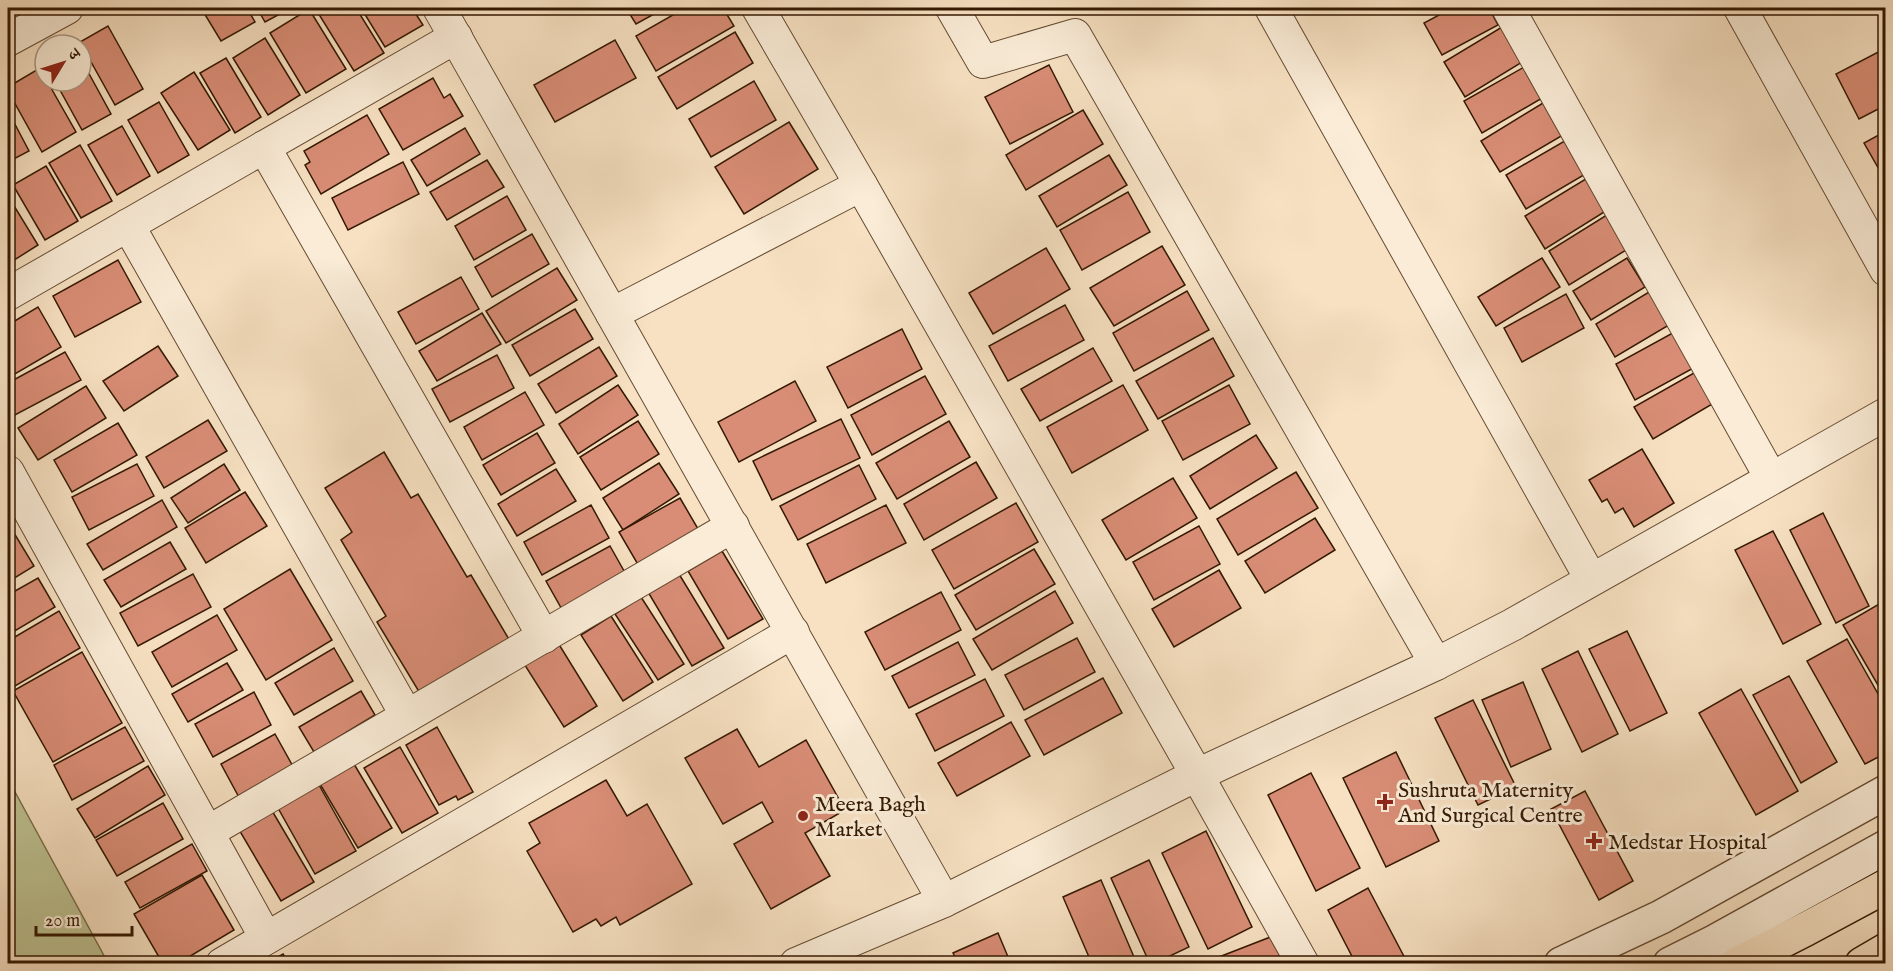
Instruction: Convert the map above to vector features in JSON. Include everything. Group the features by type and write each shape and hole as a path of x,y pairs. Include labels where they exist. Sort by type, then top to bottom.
{"main road":[{"path":"1737,963 1886,886"},
{"path":"1862,963 1886,950"}],"street":[{"path":"8,40 67,8"},
{"path":"439,8 944,901"},
{"path":"758,8 1303,963"},
{"path":"952,8 983,62 1075,35 1436,664"},
{"path":"1272,8 1591,579"},
{"path":"1508,8 1771,478"},
{"path":"1740,8 1886,270"},
{"path":"8,294 456,37"},
{"path":"264,147 544,637"},
{"path":"612,314 861,185"},
{"path":"128,225 407,716"},
{"path":"810,961 944,901 1197,775 1436,664 1512,625 1886,414"},
{"path":"8,472 266,938"},
{"path":"208,832 733,526"},
{"path":"222,963 793,632"},
{"path":"1561,963 1661,917 1886,792"},
{"path":"1670,963 1716,941 1886,847"}],"green space":[{"path":"8,779 108,963 8,963"}],"building":[{"path":"201,8 247,8 255,22 221,41"},
{"path":"257,8 291,8 265,22"},
{"path":"315,8 356,8 384,53 354,71"},
{"path":"361,8 412,8 423,25 385,47"},
{"path":"626,8 665,8 636,24"},
{"path":"685,8 723,8 734,26 656,71 636,36"},
{"path":"1452,8 1489,8 1498,25 1442,55 1424,23"},
{"path":"309,9 346,69 306,93 270,33"},
{"path":"1507,24 1527,59 1465,97 1444,62"},
{"path":"108,26 143,89 115,105 93,65 93,35"},
{"path":"735,32 753,63 677,109 658,77"},
{"path":"265,38 300,95 268,115 233,58"},
{"path":"615,40 636,78 555,122 534,85"},
{"path":"1886,48 1886,105 1859,119 1836,74"},
{"path":"226,58 261,117 235,133 200,73"},
{"path":"1049,65 1073,112 1010,144 985,97"},
{"path":"1526,66 1544,97 1482,133 1464,101"},
{"path":"33,72 33,93 54,93 76,132 42,152 8,91 8,87"},
{"path":"194,72 230,130 198,150 161,93"},
{"path":"433,78 444,98 450,94 463,116 403,150 379,109"},
{"path":"93,81 111,114 82,130 62,93 93,93"},
{"path":"754,81 776,120 711,157 689,119"},
{"path":"159,102 189,155 158,173 128,120"},
{"path":"1543,103 1563,135 1500,172 1481,141"},
{"path":"1083,110 1103,144 1026,190 1006,155"},
{"path":"8,111 29,151 8,162"},
{"path":"367,115 389,154 321,194 305,165 310,162 304,151"},
{"path":"789,122 818,169 744,214 715,167"},
{"path":"122,126 150,176 117,195 88,145"},
{"path":"465,128 480,154 427,186 411,160"},
{"path":"1886,131 1886,177 1884,178 1864,143"},
{"path":"1575,135 1594,169 1526,209 1506,175"},
{"path":"80,145 112,201 81,218 49,163"},
{"path":"1109,155 1127,185 1057,227 1039,196"},
{"path":"487,160 504,187 447,220 430,192"},
{"path":"403,162 419,194 348,230 332,198"},
{"path":"46,166 78,221 45,240 13,185"},
{"path":"1589,177 1609,209 1545,249 1525,216"},
{"path":"1128,192 1150,232 1082,270 1060,230"},
{"path":"8,196 38,245 8,264"},
{"path":"507,196 526,230 474,260 455,226"},
{"path":"1610,213 1631,247 1569,285 1549,251"},
{"path":"532,234 549,264 492,297 475,267"},
{"path":"1162,246 1185,285 1114,326 1090,288"},
{"path":"1046,248 1070,289 993,334 969,293"},
{"path":"1542,258 1560,287 1496,326 1478,297"},
{"path":"1627,258 1645,287 1591,320 1573,291"},
{"path":"118,260 141,302 75,337 53,296"},
{"path":"557,268 577,300 506,343 486,311"},
{"path":"461,277 479,309 416,344 398,312"},
{"path":"1654,289 1674,322 1615,357 1596,324"},
{"path":"1187,291 1209,330 1134,371 1113,333"},
{"path":"1566,294 1584,328 1522,362 1504,328"},
{"path":"1065,305 1084,340 1008,381 989,346"},
{"path":"38,307 61,347 8,378 8,325"},
{"path":"575,309 593,339 530,376 512,345"},
{"path":"482,313 501,344 437,381 419,351"},
{"path":"902,329 922,369 848,408 827,367"},
{"path":"1680,329 1699,365 1635,400 1616,364"},
{"path":"1213,338 1234,376 1158,419 1136,381"},
{"path":"158,346 178,376 124,411 103,381"},
{"path":"599,347 617,376 556,413 538,384"},
{"path":"1093,348 1112,381 1040,421 1021,389"},
{"path":"65,352 81,380 13,416 8,405 8,383"},
{"path":"497,355 514,388 450,422 432,389"},
{"path":"1701,369 1719,400 1653,439 1634,407"},
{"path":"925,376 946,414 872,455 851,415"},
{"path":"795,381 816,421 739,462 718,422"},
{"path":"618,385 638,415 578,454 559,424"},
{"path":"1123,385 1148,430 1072,473 1047,427"},
{"path":"1229,385 1250,424 1183,460 1162,421"},
{"path":"86,386 106,418 38,460 18,428"},
{"path":"525,392 544,425 482,460 464,427"},
{"path":"841,419 860,458 772,500 753,461"},
{"path":"208,420 227,451 164,488 146,457"},
{"path":"638,421 659,454 601,490 580,457"},
{"path":"949,421 970,457 897,499 876,463"},
{"path":"118,423 137,455 72,492 54,460"},
{"path":"537,433 555,463 501,495 483,465"},
{"path":"1256,435 1277,468 1210,509 1190,476"},
{"path":"1642,449 1674,503 1634,527 1623,508 1615,513 1607,499 1602,502 1589,480"},
{"path":"384,452 411,498 418,494 467,577 471,575 510,641 421,695 377,622 386,616 341,540 352,532 325,488"},
{"path":"976,462 997,498 924,540 904,504"},
{"path":"659,463 679,494 623,530 603,498"},
{"path":"137,464 154,496 89,530 72,497"},
{"path":"224,464 240,490 188,523 171,498"},
{"path":"859,465 876,499 798,540 780,506"},
{"path":"556,469 576,501 517,536 498,504"},
{"path":"1296,472 1318,508 1238,555 1217,519"},
{"path":"1173,478 1197,518 1126,560 1102,520"},
{"path":"245,492 267,526 206,563 185,528"},
{"path":"680,498 701,534 640,568 619,532"},
{"path":"162,500 177,527 103,570 87,544"},
{"path":"1016,503 1038,542 954,589 932,550"},
{"path":"591,505 609,538 542,575 524,542"},
{"path":"886,505 906,543 826,583 807,544"},
{"path":"1823,513 1869,606 1836,623 1790,530"},
{"path":"1315,518 1335,550 1265,593 1245,561"},
{"path":"1199,526 1220,564 1154,600 1133,562"},
{"path":"1773,531 1821,624 1783,644 1735,550"},
{"path":"14,533 34,566 8,582 8,537"},
{"path":"170,542 186,569 121,607 104,580"},
{"path":"610,546 628,578 564,613 546,581"},
{"path":"1034,549 1055,584 976,630 955,595"},
{"path":"722,551 763,619 728,639 688,571"},
{"path":"290,569 332,640 266,680 224,609"},
{"path":"1219,570 1241,608 1174,647 1152,609"},
{"path":"193,574 211,607 138,646 120,613"},
{"path":"679,574 724,648 692,666 648,592"},
{"path":"38,578 55,607 8,635 8,595"},
{"path":"1055,591 1073,623 992,670 973,639"},
{"path":"941,592 961,630 885,670 865,632"},
{"path":"641,597 684,664 658,680 615,614"},
{"path":"1886,600 1886,699 1843,625"},
{"path":"59,611 80,648 15,686 8,672 8,641"},
{"path":"217,615 237,650 172,687 152,652"},
{"path":"611,616 653,682 623,701 581,635"},
{"path":"1627,631 1667,713 1630,731 1589,649"},
{"path":"555,638 597,706 564,727 521,659"},
{"path":"1077,638 1095,672 1024,710 1005,675"},
{"path":"1847,639 1886,708 1886,753 1865,764 1807,661"},
{"path":"958,642 975,675 909,708 892,676"},
{"path":"334,648 353,681 294,715 275,683"},
{"path":"1578,651 1618,734 1582,752 1542,669"},
{"path":"82,652 122,723 53,762 13,691"},
{"path":"227,663 243,690 188,722 172,694"},
{"path":"1789,676 1837,762 1801,783 1753,695"},
{"path":"1103,678 1122,713 1044,755 1025,720"},
{"path":"985,679 1004,716 935,751 916,714"},
{"path":"1523,682 1551,749 1511,767 1482,700"},
{"path":"1741,689 1798,791 1756,815 1699,713"},
{"path":"361,691 375,715 314,752 299,727"},
{"path":"254,692 271,725 213,757 195,724"},
{"path":"1473,700 1516,787 1478,805 1435,718"},
{"path":"1011,722 1030,756 957,796 938,763"},
{"path":"125,727 144,761 72,800 54,765"},
{"path":"437,727 473,792 458,800 456,796 439,805 406,745"},
{"name":"Meera Bagh Market","path":"737,729 759,767 806,740 845,810 805,833 830,876 771,909 734,844 773,822 762,802 723,824 685,758"},
{"path":"275,734 295,770 241,801 221,764"},
{"path":"400,747 438,813 402,833 364,768"},
{"path":"1396,752 1439,841 1386,867 1343,778"},
{"path":"354,764 392,828 358,848 320,784"},
{"path":"148,766 165,795 95,838 77,809"},
{"path":"1311,773 1360,868 1316,891 1268,795"},
{"path":"606,780 627,816 647,804 692,884 620,925 616,917 601,926 596,919 573,932 527,851 540,843 529,823"},
{"path":"319,785 356,851 315,874 278,808"},
{"path":"1585,791 1633,881 1599,900 1551,809"},
{"path":"163,803 183,839 117,876 96,840"},
{"path":"271,809 314,882 281,901 238,828"},
{"path":"1206,831 1252,927 1208,949 1162,853"},
{"path":"192,844 207,871 140,908 125,882"},
{"path":"1149,860 1189,947 1153,964 1150,964 1111,878"},
{"path":"202,875 234,930 177,964 163,964 134,914"},
{"path":"1101,880 1137,964 1092,964 1063,897"},
{"path":"1368,888 1408,964 1356,964 1328,910"},
{"path":"998,933 1011,964 958,964 953,953"},
{"path":"1273,936 1284,964 1222,964 1219,957"},
{"path":"283,954 289,964 266,964"}],"place":[{"name":"Sushruta Maternity And Surgical Centre","path":"1385,802"},
{"name":"Meera Bagh Market","path":"803,816"},
{"name":"Medstar Hospital","path":"1594,841"}]}
